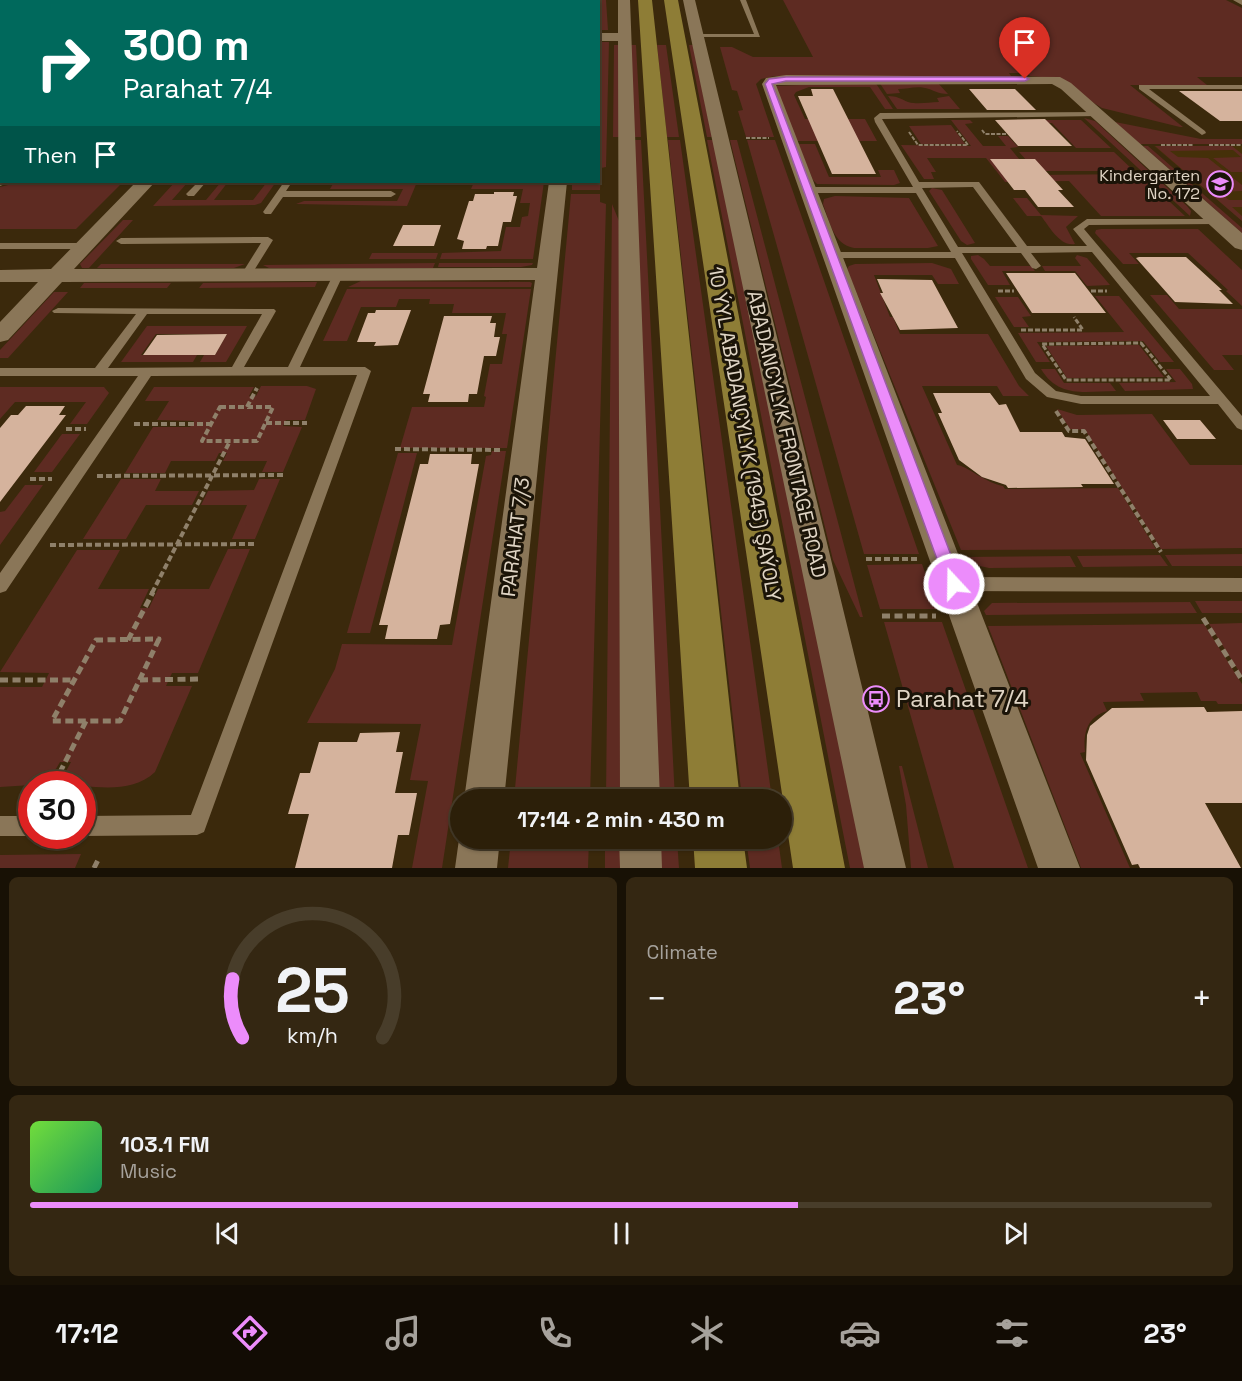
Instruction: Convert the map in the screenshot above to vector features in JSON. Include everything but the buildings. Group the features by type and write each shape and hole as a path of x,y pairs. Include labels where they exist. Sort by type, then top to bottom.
{"main road":[{"path":"645,0 714,789"},
{"name":"10 ÝYL ABADANÇYLYK (1945) ŞAÝOLY","path":"671,0 819,868"},
{"path":"719,849 721,868"}],"street":[{"path":"624,0 640,789"},
{"name":"ABADANCYLYK FRONTAGE ROAD","path":"689,0 885,868"},
{"path":"600,37 625,37"},
{"path":"1059,868 769,87 771,81 786,79 1047,79 1066,86 1242,244"},
{"path":"0,335 145,183"},
{"name":"PARAHAT 7/3","path":"485,789 558,183"},
{"path":"0,276 547,274"},
{"path":"476,868 478,849"},
{"path":"640,849 641,868"}],"lane":[{"path":"697,36 758,36 743,0"},
{"path":"1202,134 1142,87 1242,87"},
{"path":"1098,114 883,115 878,118 1030,376 1052,394 1081,400 1221,400"},
{"path":"191,194 201,183"},
{"path":"268,212 287,183"},
{"path":"807,190 918,188 976,184 1036,266"},
{"path":"280,194 391,194"},
{"path":"1216,221 1087,222 1078,229 1242,425"},
{"path":"121,241 268,240 246,275"},
{"path":"0,246 85,246"},
{"path":"831,255 1094,249"},
{"path":"292,371 338,275"},
{"path":"58,311 270,310 236,371"},
{"path":"98,372 144,311"},
{"path":"0,372 365,371 197,825 96,826"},
{"path":"0,586 147,372"},
{"path":"954,584 1242,585"},
{"path":"0,826 18,826"}],"path":[{"path":"905,125 918,145 968,145 952,125"},
{"path":"746,138 774,138"},
{"path":"1161,145 1196,145"},
{"path":"1208,145 1242,145"},
{"path":"1091,291 1114,291"},
{"path":"1016,330 1083,330 1074,317"},
{"path":"1141,343 1171,380 1066,380 1042,344 1141,343"},
{"path":"247,407 258,384"},
{"path":"220,407 247,407 273,407 257,441 202,441 220,407"},
{"path":"1056,407 1055,409 1069,431 1084,431 1161,552"},
{"path":"266,423 307,423"},
{"path":"155,424 211,424"},
{"path":"66,429 87,429"},
{"path":"128,640 230,441"},
{"path":"395,450 506,450"},
{"path":"123,476 285,475"},
{"path":"30,479 52,478"},
{"path":"80,545 256,544"},
{"path":"866,559 921,559"},
{"path":"882,616 940,616"},
{"path":"1203,618 1242,680"},
{"path":"159,639 120,721 52,721 96,640 128,640 159,639"},
{"path":"0,680 74,680"},
{"path":"140,680 200,680"},
{"path":"61,771 86,721"},
{"path":"94,868 98,860"}],"shaded area":[{"path":"600,0 606,0 608,30 600,30"},
{"path":"783,0 1226,0 1242,8 1242,77 1197,77 1207,85 1130,85 1183,127 1180,127 1102,108 1053,78 1030,76 1027,73 1009,73 1011,76 775,76 761,79 756,84 774,137 746,137 738,111 743,110 737,91 732,90 720,47 732,47 753,57 813,57"},
{"path":"600,42 609,42 606,167 601,168 600,190 572,190 572,183 600,183"},
{"path":"614,45 619,45 619,137 613,137"},
{"path":"631,45 636,45 641,137 634,137"},
{"path":"657,45 666,45 679,137 667,137"},
{"path":"689,45 693,45 712,137 707,137"},
{"path":"875,82 893,109 885,109 870,87 809,87 794,95 805,119 865,119 877,141 797,141 775,86"},
{"path":"879,82 937,82 948,94 917,87 898,89 900,93 887,94"},
{"path":"888,96 920,103 939,102 937,98 949,96 960,109 897,109"},
{"path":"1084,118 1095,121 1187,206 1191,211 1190,216"},
{"path":"951,120 970,120 973,123 965,124 983,146 1006,146 998,136 1008,136 1018,147 1010,148 1032,175 1140,174 1185,216 1101,216 1069,181 1005,182 986,158 927,158 936,172 931,172 934,179 924,179 901,145 971,146"},
{"path":"1028,120 1081,120 1111,148 1076,148 1052,123 1031,123"},
{"path":"1115,122 1201,139 1242,139 1242,144 1140,144"},
{"path":"951,125 965,144 921,144 909,126"},
{"path":"634,140 641,140 674,789 658,789"},
{"path":"668,140 680,140 771,789 741,789"},
{"path":"707,140 713,140 866,868 850,868"},
{"path":"730,140 737,140 863,617 860,617 833,560"},
{"path":"747,140 775,140 919,554 864,554"},
{"path":"798,144 815,144 829,177 881,177 878,170 894,170 900,183 894,185 817,184 813,180"},
{"path":"1143,146 1148,146 1242,228 1242,233"},
{"name":"Kindergarten No. 172","path":"1154,146 1242,146 1242,221"},
{"name":"Kindergarten No. 172","path":"1155,146 1232,146 1242,154 1242,172 1231,172 1213,158 1241,157 1233,150 1170,151 1178,157 1208,158 1242,185 1242,191 1219,192 1229,200 1242,200 1242,207 1232,207 1242,216 1242,221"},
{"path":"1019,152 1114,152 1134,171 1036,171"},
{"path":"16,183 122,183 76,229 0,229 0,187"},
{"path":"174,183 187,183 172,200 206,200 220,183 227,183 214,200 253,200 266,183 275,183 261,203 255,205 153,206"},
{"path":"333,183 417,183 407,206 296,204 304,201 397,201 403,189 330,189"},
{"path":"474,183 544,183 533,259 440,259 442,253 501,251 506,227 520,227 522,217 528,216 530,203 520,203 523,189 471,189"},
{"path":"932,188 942,190 975,243 967,245 961,241 929,191"},
{"path":"571,194 600,194 600,202 606,204 590,789 515,789"},
{"path":"835,196 909,198 938,246 854,248 847,246 833,231 823,204 824,199"},
{"path":"1013,198 1027,198 1041,215 1078,216 1066,227 1075,244 1060,239 1041,216 1027,216"},
{"path":"612,204 619,221 621,789 606,789"},
{"path":"123,220 133,220 89,268 82,268 80,264"},
{"path":"1198,229 1242,270 1242,306 1188,253 1129,253 1139,264 1123,264 1095,233 1096,230"},
{"path":"372,253 438,253 436,259 369,259"},
{"path":"978,255 990,266 1031,266 1035,271 1002,271 1010,285 988,285 971,259 971,256"},
{"path":"1077,255 1087,258 1110,285 1087,286 1075,271 1045,271 1042,266 1081,266 1075,258"},
{"path":"435,263 433,268 269,268 263,265"},
{"path":"439,263 533,263 521,267 438,267"},
{"path":"932,263 951,269 959,284 938,284 932,275 874,275 890,317 893,317 900,334 988,334 1019,386 1029,396 1003,396 997,386 922,386 957,465 1005,489 1118,488 1156,549 961,550 847,269 855,264"},
{"path":"101,264 245,264 234,268 97,268"},
{"path":"361,281 532,283 531,287 348,287"},
{"path":"317,282 315,287 199,288 203,283"},
{"path":"84,283 171,283 167,288 80,288"},
{"path":"347,289 531,289 507,448 400,448 412,407 484,407 490,364 502,364 507,334 502,334 506,313 452,313 454,304 429,304 430,299 399,299 396,307 361,307 347,341 323,341"},
{"path":"54,292 68,292 8,358 0,358 0,350"},
{"path":"1150,295 1167,295 1179,309 1242,309 1242,355 1222,355 1234,370 1214,370"},
{"path":"1095,296 1119,296 1174,362 1160,362 1143,341 1037,342 1050,362 1036,362 1018,333 1124,332"},
{"path":"995,297 1018,297 1031,316 1022,317 1029,327 1014,327"},
{"path":"147,326 247,326 226,362 200,362 204,355 215,355 227,334 156,334 141,355 197,355 193,362 121,362"},
{"path":"1139,345 1164,377 1067,378 1046,346"},
{"path":"1041,369 1055,369 1064,383 1110,383 1116,391 1084,392 1065,389 1048,379"},
{"path":"1166,369 1180,369 1192,384 1193,389 1125,391 1119,383 1176,382"},
{"path":"261,386 307,386 316,389 305,420 286,420 283,426 302,427 283,472 262,472 267,461 223,461 227,453 219,453 215,461 171,461 165,473 125,473 153,427 190,427 194,421 157,420 169,401 145,401 154,387 254,387 249,396 256,396"},
{"path":"0,387 104,387 109,393 87,424 70,424 86,402 15,402 0,419"},
{"path":"1057,409 1077,415 1152,414 1190,465 1242,465 1242,548 1161,549 1085,430 1070,429"},
{"path":"62,434 80,434 52,472 34,472"},
{"path":"492,451 506,451 454,789 450,789 450,816 442,868 412,868 428,781 410,780 421,724 307,723 335,669 342,644 452,645 486,456 491,455"},
{"path":"398,453 417,453 370,633 347,633"},
{"path":"121,479 161,479 155,491 199,491 192,505 146,505 126,539 83,539"},
{"path":"259,479 280,479 255,539 232,539 247,505 201,505 208,491 254,490"},
{"path":"25,485 43,485 0,545 0,512 5,511"},
{"path":"228,549 250,549 198,673 172,673 166,686 192,686 155,772 134,784 122,787 96,787 96,771 66,771 71,762 60,762 55,771 18,771 18,786 0,787 0,687 42,687 49,673 0,672 77,550 120,550 98,589 149,589 140,608 149,608 158,589 209,589"},
{"path":"1242,554 1242,566 1172,566 1165,555"},
{"path":"1160,555 1168,566 1083,567 1077,556"},
{"path":"1070,556 1076,567 989,568 964,557"},
{"path":"922,564 938,609 880,609 867,565"},
{"path":"1195,601 1242,601 1242,613 1202,613"},
{"path":"1190,602 1197,613 986,615 984,611 992,603"},
{"path":"884,622 942,622 1028,868 954,868"},
{"path":"1242,623 1242,676 1209,624"},
{"path":"1204,624 1242,684 1242,704 1201,701 1197,692 1140,693 1144,701 1103,702 1107,711 1095,717 1091,722 1086,732 1085,752 1080,753 1130,868 1081,868 988,626"},
{"path":"899,766 902,766 928,868 911,868 906,805"},
{"path":"510,849 589,849 588,868 508,868"},
{"path":"605,849 622,849 622,868 605,868"},
{"path":"660,849 678,849 679,868 661,868"},
{"path":"747,849 779,849 782,868 750,868"},
{"path":"81,854 75,868 0,868 0,855"}],"place":[{"name":"Kindergarten No. 172","path":"1220,184"},
{"name":"Parahat 7/4","path":"876,699"}],"route":[{"path":"954,584 769,84 771,81 786,79 1025,79"}]}
